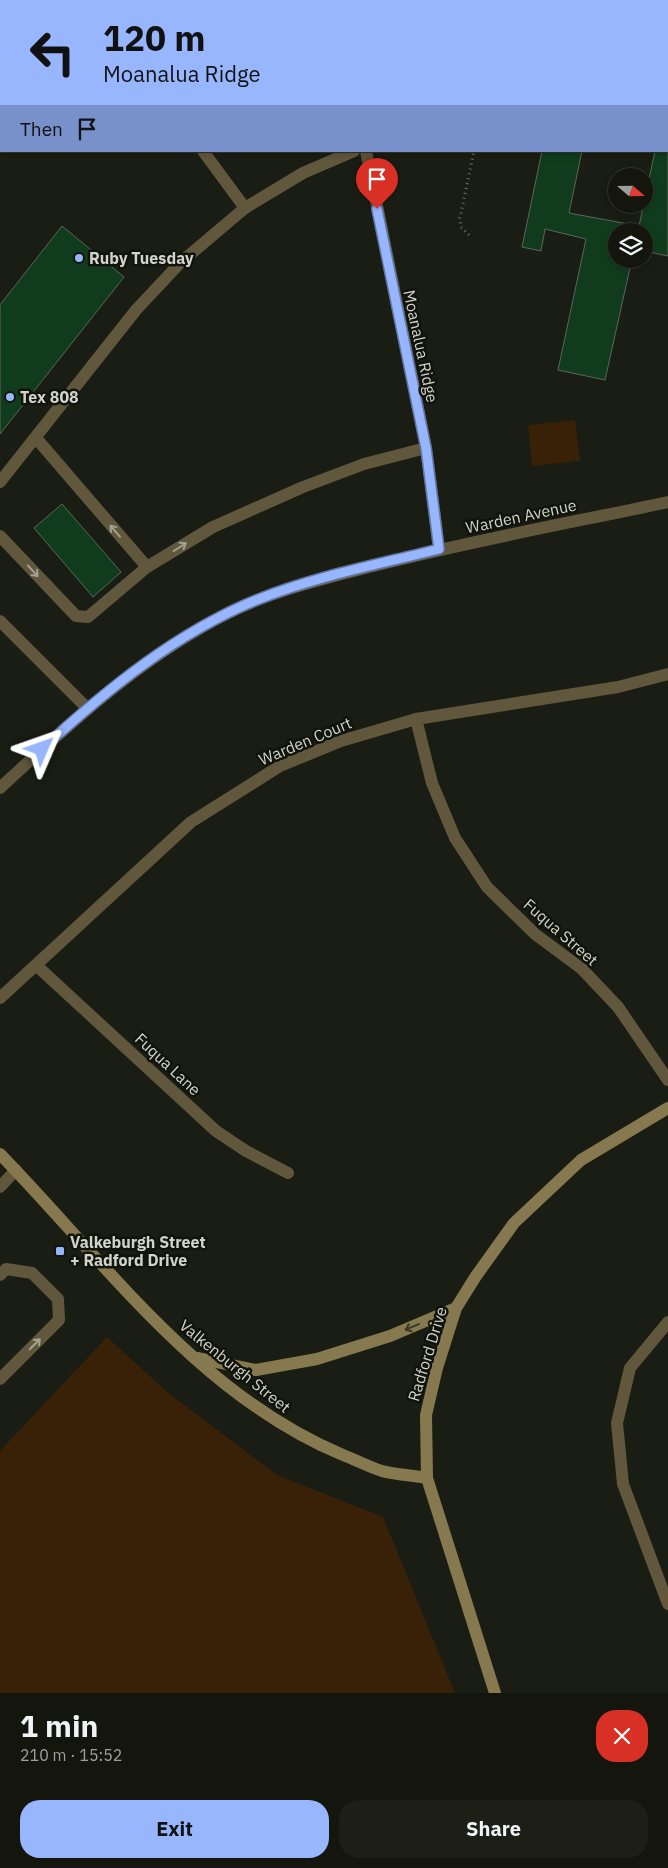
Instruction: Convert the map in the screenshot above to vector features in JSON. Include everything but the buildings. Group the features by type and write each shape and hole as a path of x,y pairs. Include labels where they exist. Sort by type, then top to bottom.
{"street":[{"path":"204,152 245,208"},
{"path":"0,482 110,341 180,263 245,208 302,173 352,152"},
{"name":"Moanalua Ridge","path":"366,152 426,448 439,549"},
{"path":"36,438 147,568"},
{"path":"0,536 76,616 88,617 147,568 213,527 321,480 364,464 426,448"},
{"name":"Warden Avenue","path":"0,788 69,724 125,678 182,638 221,616 260,598 439,549 668,502"},
{"path":"0,621 88,709"},
{"name":"Warden Court","path":"0,998 37,966 190,822 235,792 280,766 341,741 416,719 618,687 668,674"},
{"name":"Fuqua Street","path":"416,719 432,783 455,838 487,887 535,934 582,969 618,1007 668,1080"},
{"name":"Fuqua Lane","path":"37,966 216,1131 246,1151 288,1174"},
{"name":"Radford Drive","path":"495,1693 427,1478 426,1415 437,1368 456,1308 514,1222 581,1160 668,1108"},
{"name":"Valkenburgh Street","path":"0,1154 149,1315 194,1358 264,1412 307,1440 382,1471 427,1478"},
{"path":"0,1187 16,1170"},
{"path":"0,1275 6,1269 32,1273 58,1299 59,1320 0,1379"},
{"path":"194,1358 256,1370 317,1359 390,1336 456,1308"},
{"path":"668,1322 630,1368 616,1423 623,1484 668,1604"}],"path":[{"path":"469,235 461,227 460,218 474,152"}],"shaded area":[{"path":"575,420 580,461 532,466 528,425"},
{"path":"107,1337 167,1392 277,1475 383,1517 455,1693 0,1693 0,1451"}],"place":[{"name":"Ruby Tuesday","path":"79,258"},
{"name":"Tex 808","path":"10,397"},
{"name":"Valkeburgh Street + Radford Drive","path":"60,1251"}],"route":[{"path":"42,749 125,678 182,638 221,616 260,598 439,549 426,448 377,209"}]}
